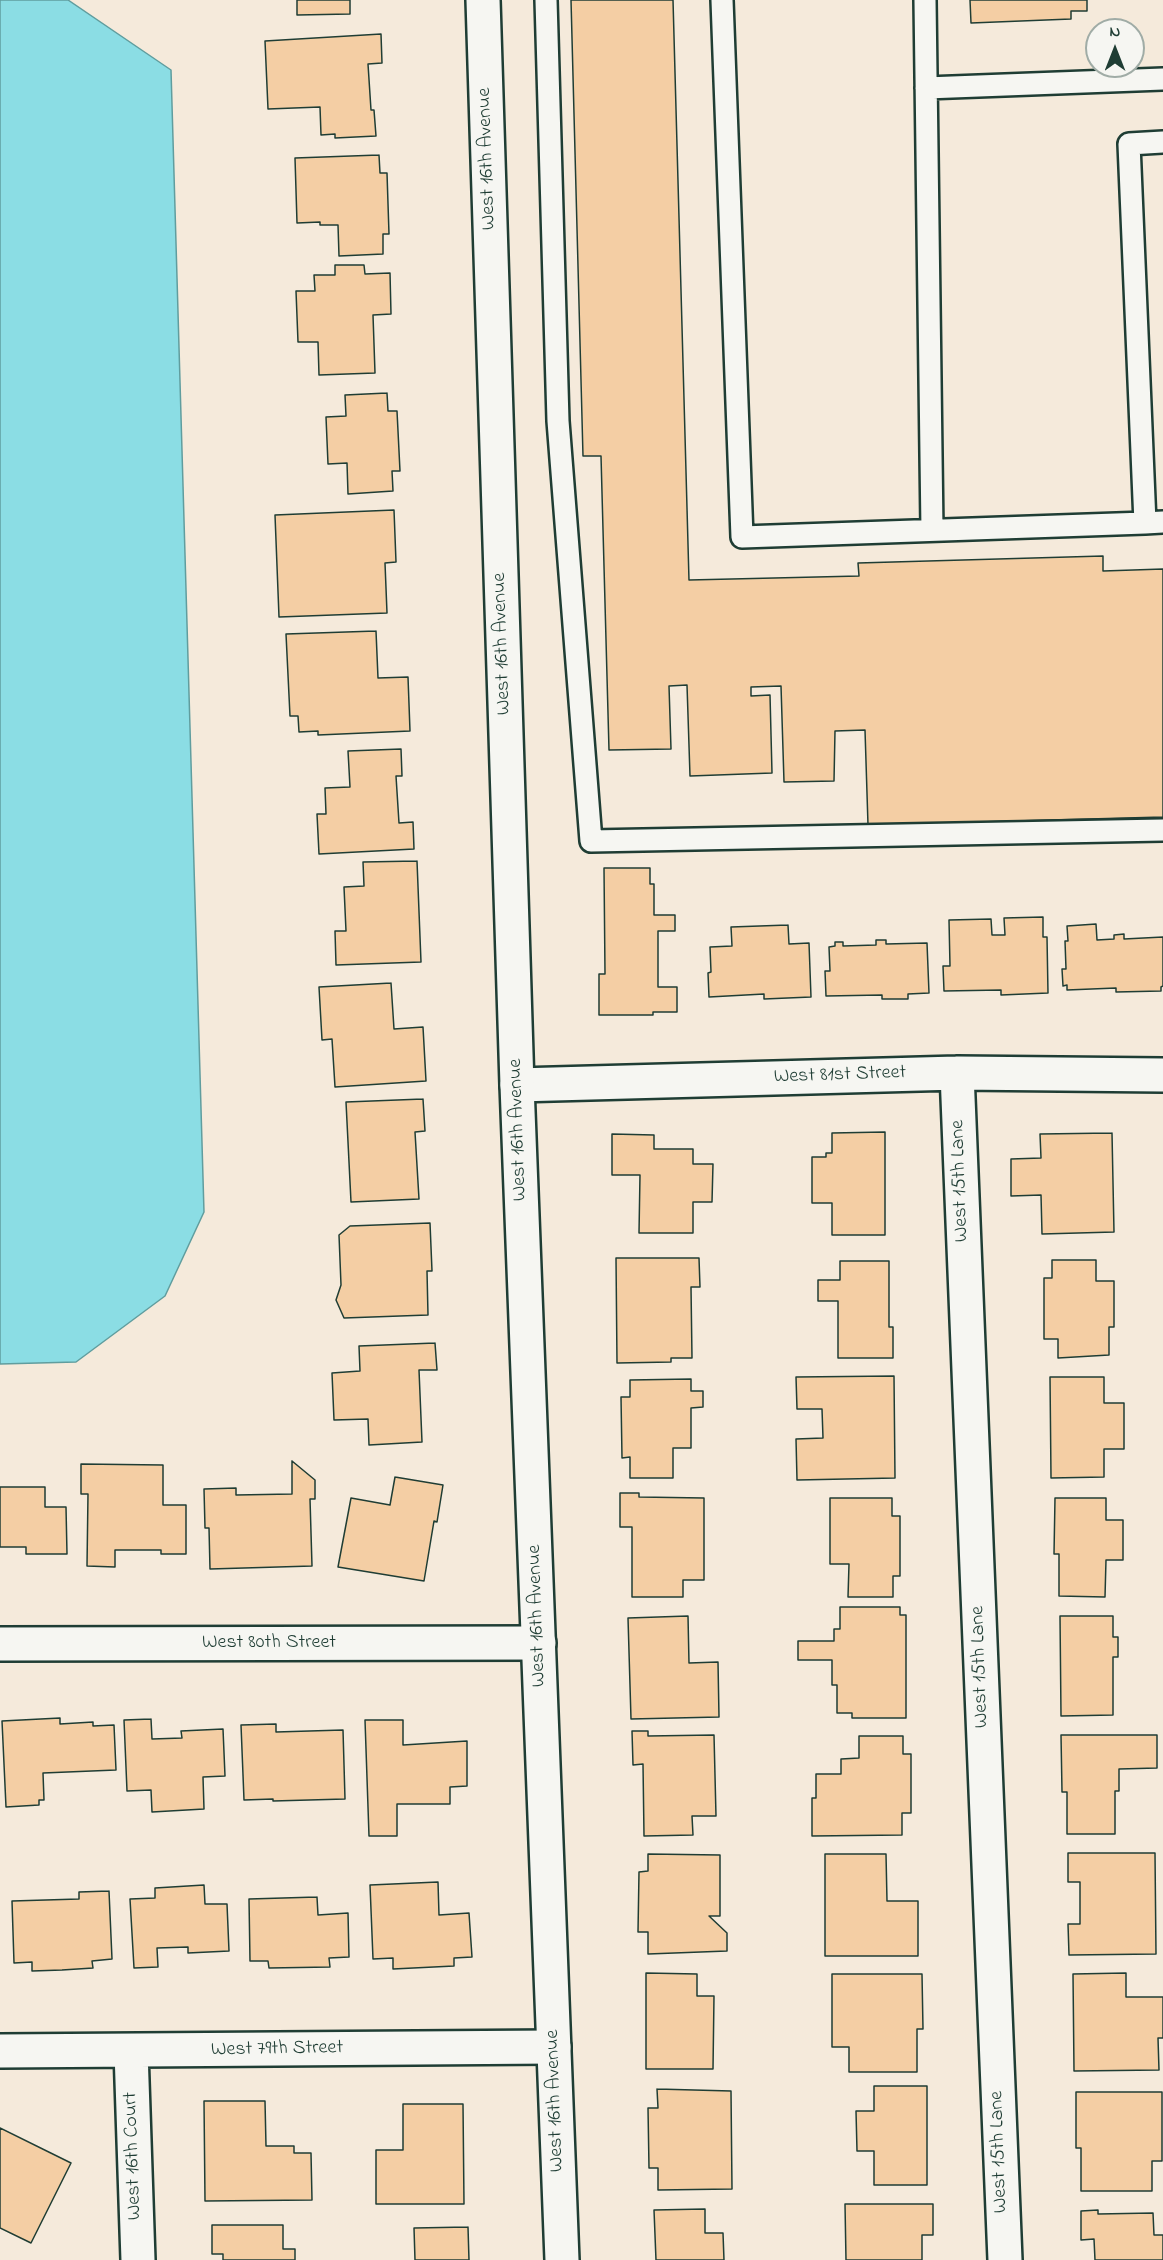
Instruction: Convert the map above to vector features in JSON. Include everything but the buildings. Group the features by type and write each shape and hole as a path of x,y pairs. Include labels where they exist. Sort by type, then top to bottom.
{"street":[{"name":"West 16th Avenue","path":"483,0 517,1085 562,2260"},
{"name":"West 81st Street","path":"517,1085 957,1073 1163,1075"},
{"name":"West 15th Lane","path":"957,1073 1005,2260"},
{"name":"West 80th Street","path":"0,1644 539,1643"},
{"name":"West 79th Street","path":"0,2051 554,2047"},
{"name":"West 16th Court","path":"130,2051 138,2260"}],"lane":[{"path":"546,0 558,420 591,841 1163,830"},
{"path":"722,0 742,537 1154,522 1128,144 1163,142"},
{"path":"925,0 932,530"},
{"path":"926,88 1163,79"}],"water":[{"path":"0,0 68,0 171,70 204,1212 165,1296 76,1362 0,1364"}]}
